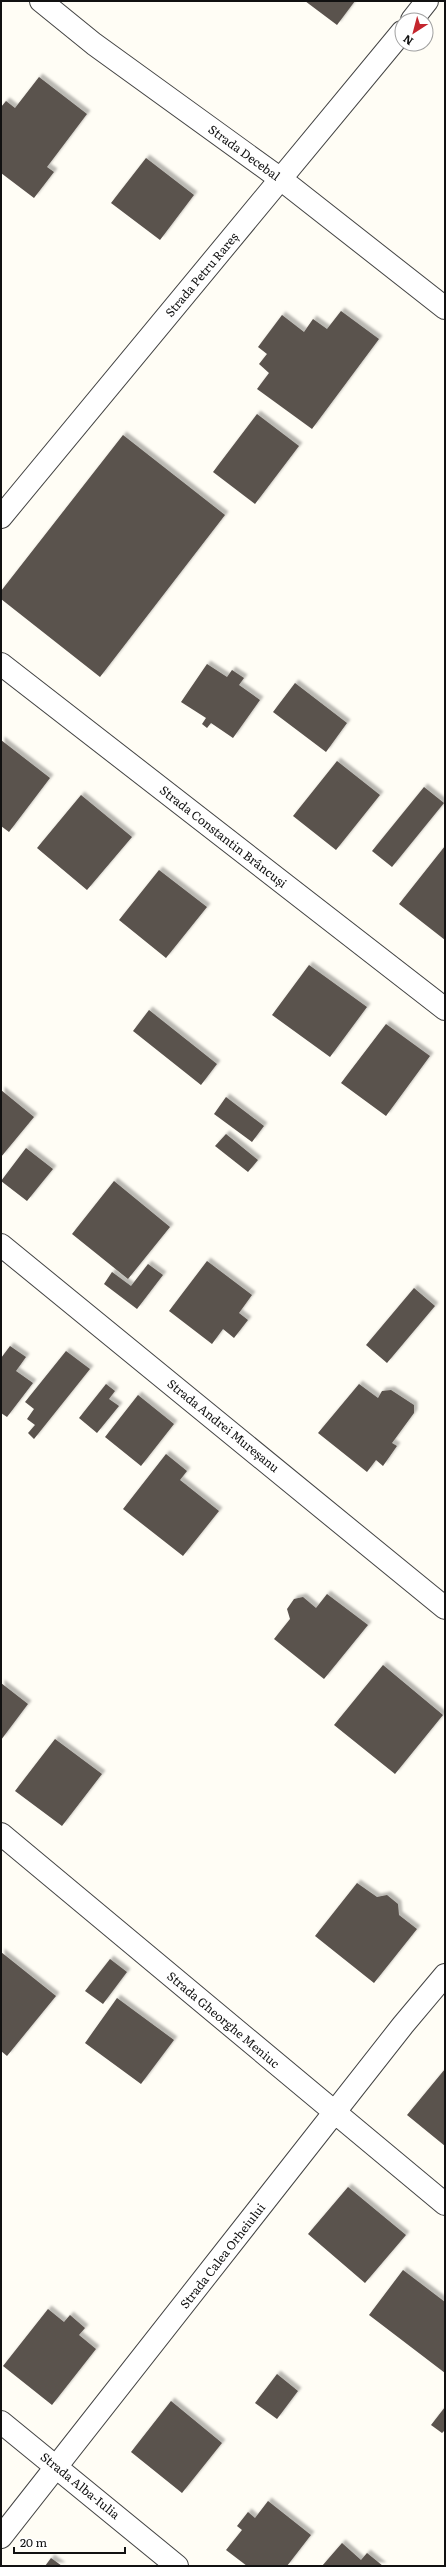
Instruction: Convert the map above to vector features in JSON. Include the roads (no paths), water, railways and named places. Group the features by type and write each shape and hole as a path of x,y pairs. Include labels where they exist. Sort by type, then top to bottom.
{"street":[{"name":"Strada Decebal","path":"41,1 94,44 282,180 445,308"},
{"path":"418,12 427,1"},
{"name":"Strada Petru Rareș","path":"1,516 282,180 394,42"},
{"name":"Strada Constantin Brâncuși","path":"1,664 445,1009"},
{"name":"Strada Andrei Mureșanu","path":"1,1244 445,1608"},
{"name":"Strada Gheorghe Meniuc","path":"1,1834 334,2114 445,2204"},
{"name":"Strada Calea Orheiului","path":"1,2537 58,2468 403,2025 445,1975"},
{"name":"Strada Alba-Iulia","path":"1,2422 177,2566"}]}
